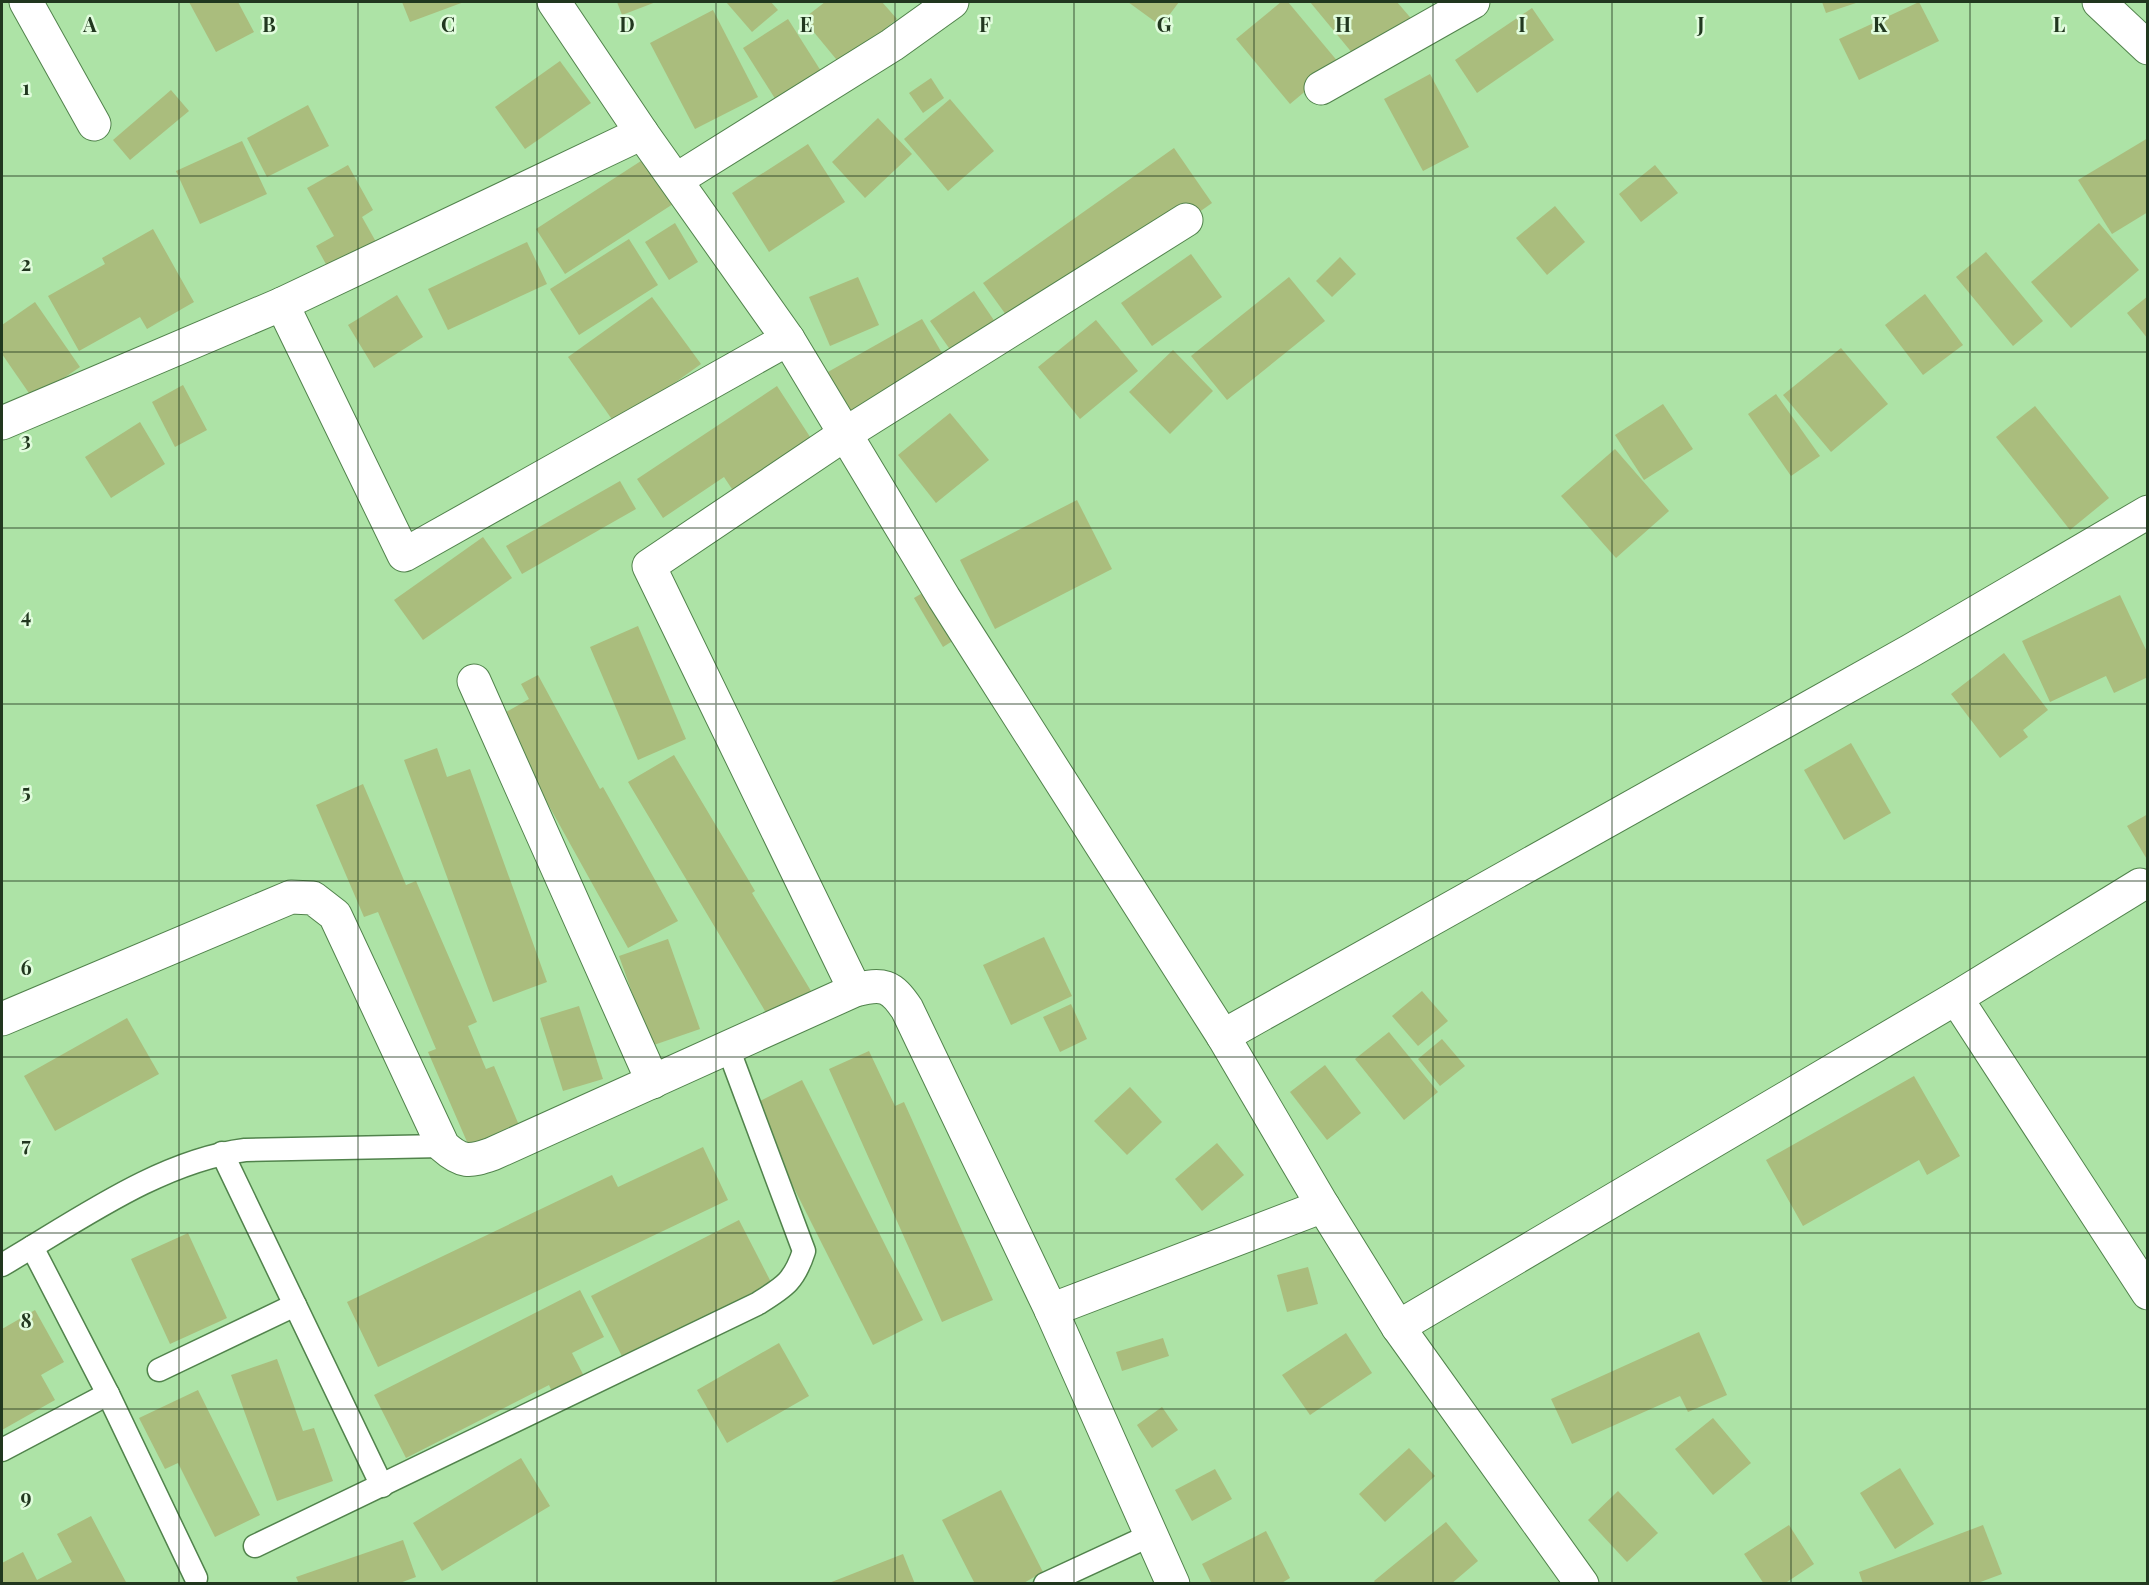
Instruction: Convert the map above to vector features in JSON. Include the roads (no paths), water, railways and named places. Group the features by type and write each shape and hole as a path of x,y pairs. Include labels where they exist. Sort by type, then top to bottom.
{"street":[{"path":"26,2 94,124"},
{"path":"554,2 642,133 788,339 944,598 1223,1036 1323,1206 1398,1327 1582,1584"},
{"path":"676,180 892,45 952,2"},
{"path":"1321,88 1473,2"},
{"path":"2099,2 2148,48"},
{"path":"2,423 282,304 642,133"},
{"path":"855,990 650,566 845,434 1186,220"},
{"path":"282,304 404,555 788,339"},
{"path":"1223,1036 1912,650 2148,512"},
{"path":"474,681 653,1082"},
{"path":"1398,1327 1956,998 2140,885"},
{"path":"2,1019 291,897 313,898 335,915 443,1146 456,1158 472,1161 855,990 872,986 887,987 898,994 908,1010 1051,1310 1173,1584"},
{"path":"1956,998 2148,1293"},
{"path":"1051,1310 1323,1206"}],"lane":[{"path":"255,1546 758,1304 781,1289 797,1273 804,1251 728,1048"},
{"path":"2,1264 158,1176 194,1161 222,1153 245,1150 443,1146"},
{"path":"222,1153 382,1486"},
{"path":"32,1247 108,1394 196,1578"},
{"path":"159,1370 295,1305"},
{"path":"2,1450 108,1394"},
{"path":"1046,1584 1151,1535"}]}
